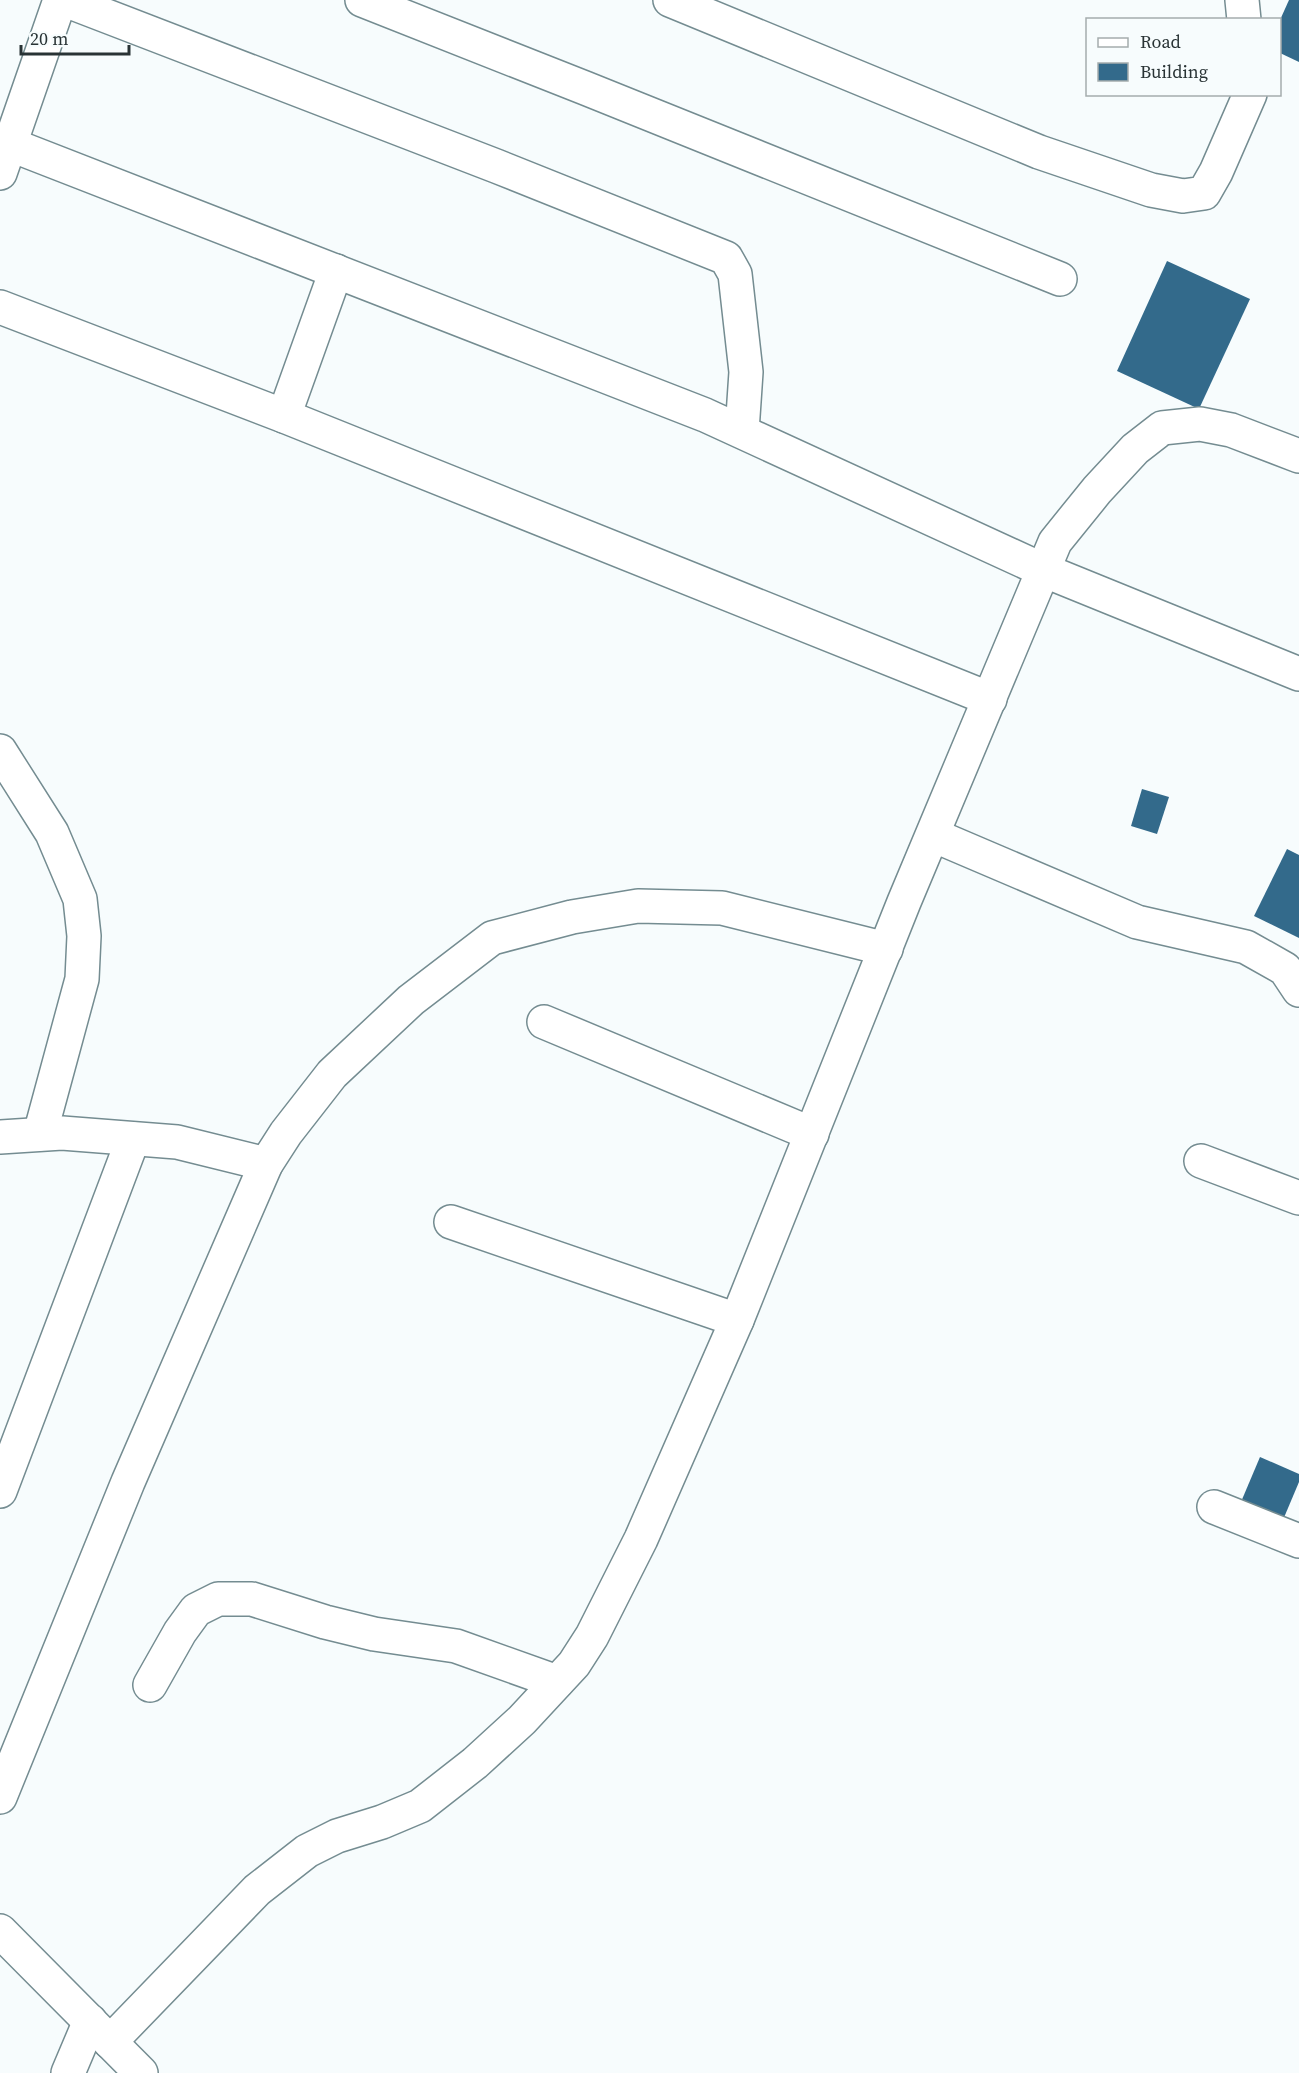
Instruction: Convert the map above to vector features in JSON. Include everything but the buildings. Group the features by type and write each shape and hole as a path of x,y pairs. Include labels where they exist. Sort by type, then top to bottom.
{"street":[{"path":"60,0 5,159 336,271 705,415 1043,570 1299,674"},
{"path":"65,0 485,162 726,258 735,274 746,372 742,431"},
{"path":"362,0 1060,279"},
{"path":"670,0 1039,152 1151,190 1183,196 1204,193 1216,172 1249,96"},
{"path":"1242,0 1244,18"},
{"path":"284,416 336,271"},
{"path":"0,307 284,416 990,699"},
{"path":"68,2073 100,2031 257,1890 307,1851 337,1836 382,1822 420,1806 475,1763 522,1720 574,1664 592,1636 641,1539 737,1320 886,949 1055,542 1097,490 1135,449 1162,428 1200,424 1231,430 1299,456"},
{"path":"0,751 52,833 80,899 84,936 82,979 40,1134"},
{"path":"933,835 1137,922 1246,947 1285,969 1299,990"},
{"path":"0,1797 128,1482 266,1164 286,1133 332,1074 411,1000 492,938 572,916 638,906 722,908 886,949"},
{"path":"544,1022 812,1134"},
{"path":"0,1137 62,1133 177,1142 266,1164"},
{"path":"0,1491 134,1139"},
{"path":"1201,1161 1299,1198"},
{"path":"451,1221 737,1320"},
{"path":"1214,1507 1299,1541"},
{"path":"150,1685 195,1610 218,1599 252,1599 325,1622 374,1634 456,1646 557,1682"},
{"path":"0,1931 141,2073"}]}
